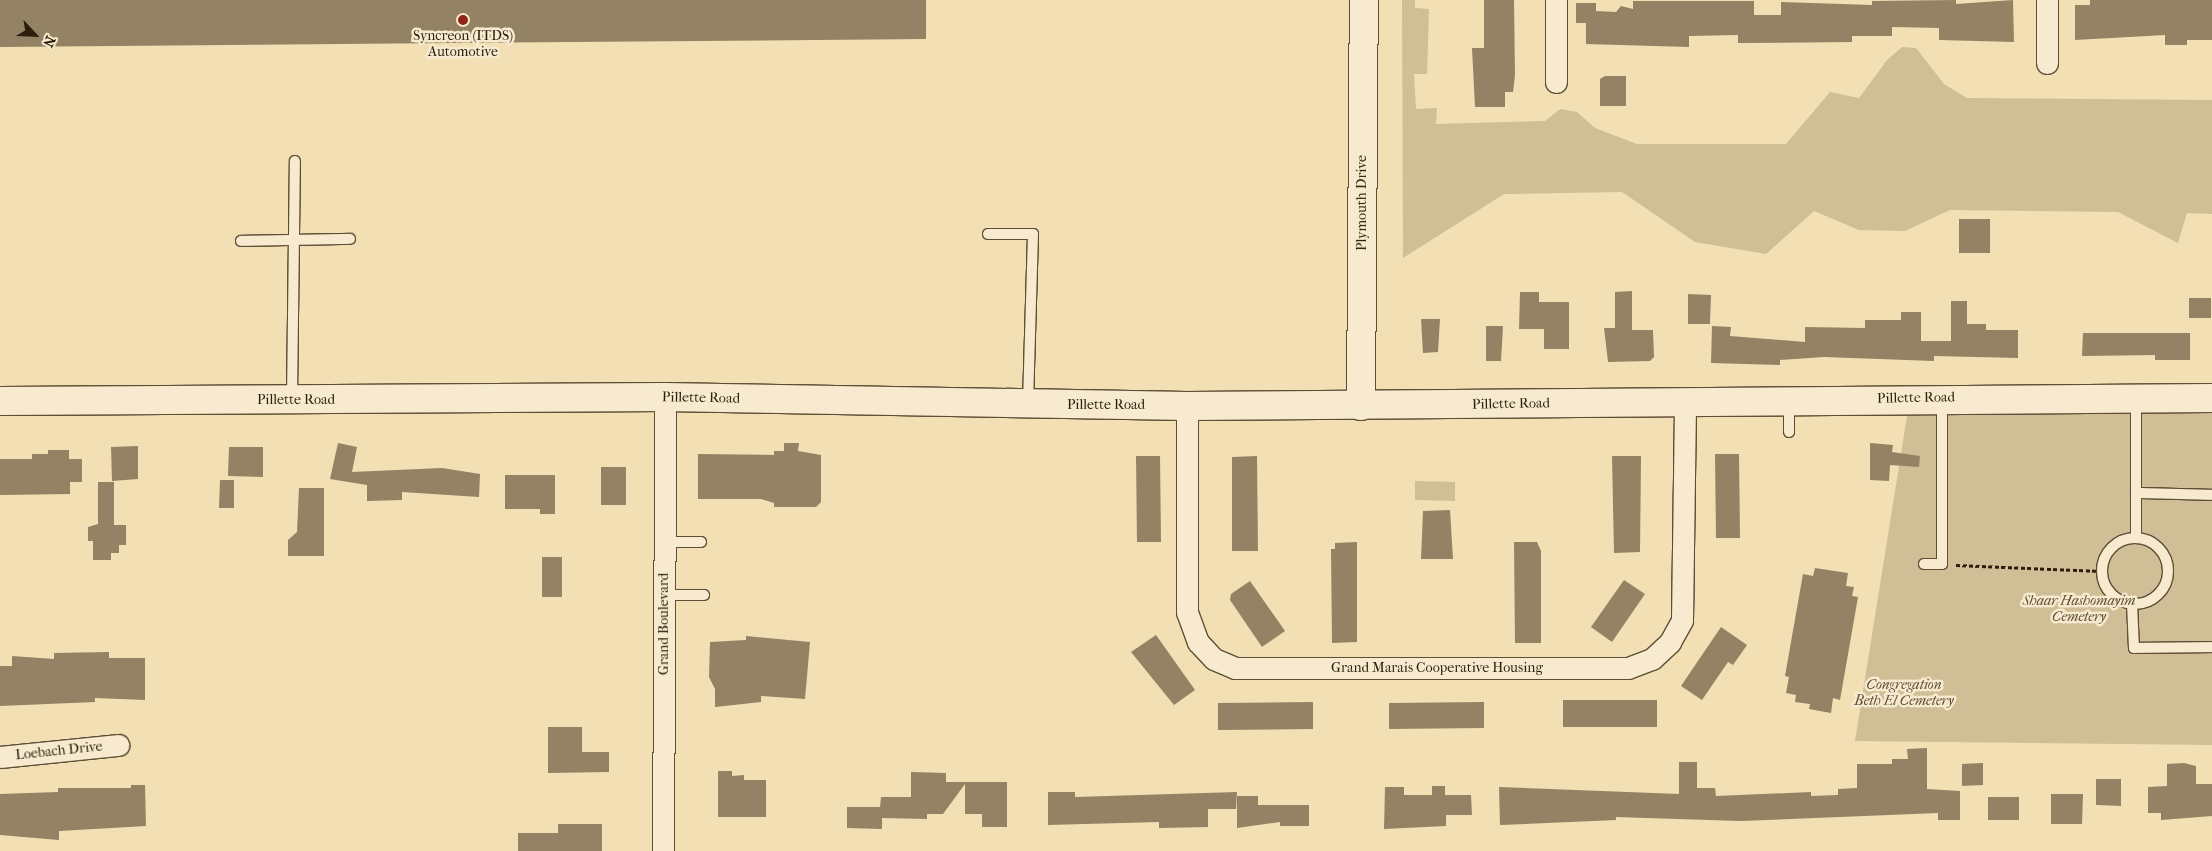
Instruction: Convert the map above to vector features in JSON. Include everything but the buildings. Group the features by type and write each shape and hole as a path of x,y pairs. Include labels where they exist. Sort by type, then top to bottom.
{"street":[{"name":"Plymouth Drive","path":"1361,406 1364,0"},
{"path":"1556,0 1556,82"},
{"path":"2047,0 2047,63"},
{"name":"Pillette Road","path":"0,401 665,397 1028,405 1361,406 1942,398 2212,398"},
{"name":"Grand Boulevard","path":"663,851 665,397"},
{"name":"Grand Marais Cooperative Housing","path":"1187,406 1187,612 1198,642 1214,659 1235,668 1628,668 1652,659 1670,642 1682,620 1685,401"},
{"name":"Loebach Drive","path":"0,757 118,745"}],"lane":[{"path":"292,400 295,161"},
{"path":"988,234 1033,234 1028,405"},
{"path":"241,241 350,239"},
{"path":"1924,564 1942,564 1942,398"},
{"path":"2136,398 2136,538"},
{"path":"1789,400 1789,432"},
{"path":"2136,493 2212,495"},
{"path":"2136,538 2163,552 2168,572 2157,595 2132,604 2112,595 2102,571 2107,553 2115,544 2136,538"},
{"path":"665,542 701,542"},
{"path":"664,595 704,595"},
{"path":"2132,604 2134,648 2212,647"}],"path":[{"path":"1942,564 2102,571"}],"green space":[{"path":"1402,0 1415,0 1415,8 1429,9 1427,74 1414,74 1416,109 1437,108 1436,124 1545,121 1560,109 1577,112 1595,128 1637,144 1786,144 1830,92 1859,98 1887,60 1902,47 1916,48 1944,84 1967,98 2212,100 2212,214 2187,213 2178,243 2118,212 1950,210 1905,231 1859,230 1814,211 1766,254 1695,242 1622,192 1504,194 1403,258"},
{"name":"Shaar Hashomayim Cemetery","path":"2212,409 2212,745 1855,741 1908,410"},
{"path":"1415,481 1455,482 1455,501 1415,500"}],"place":[{"name":"Syncreon (ITDS) Automotive","path":"463,20"}],"park label":[{"name":"Congregation Beth El Cemetery","path":"1904,694"}]}
